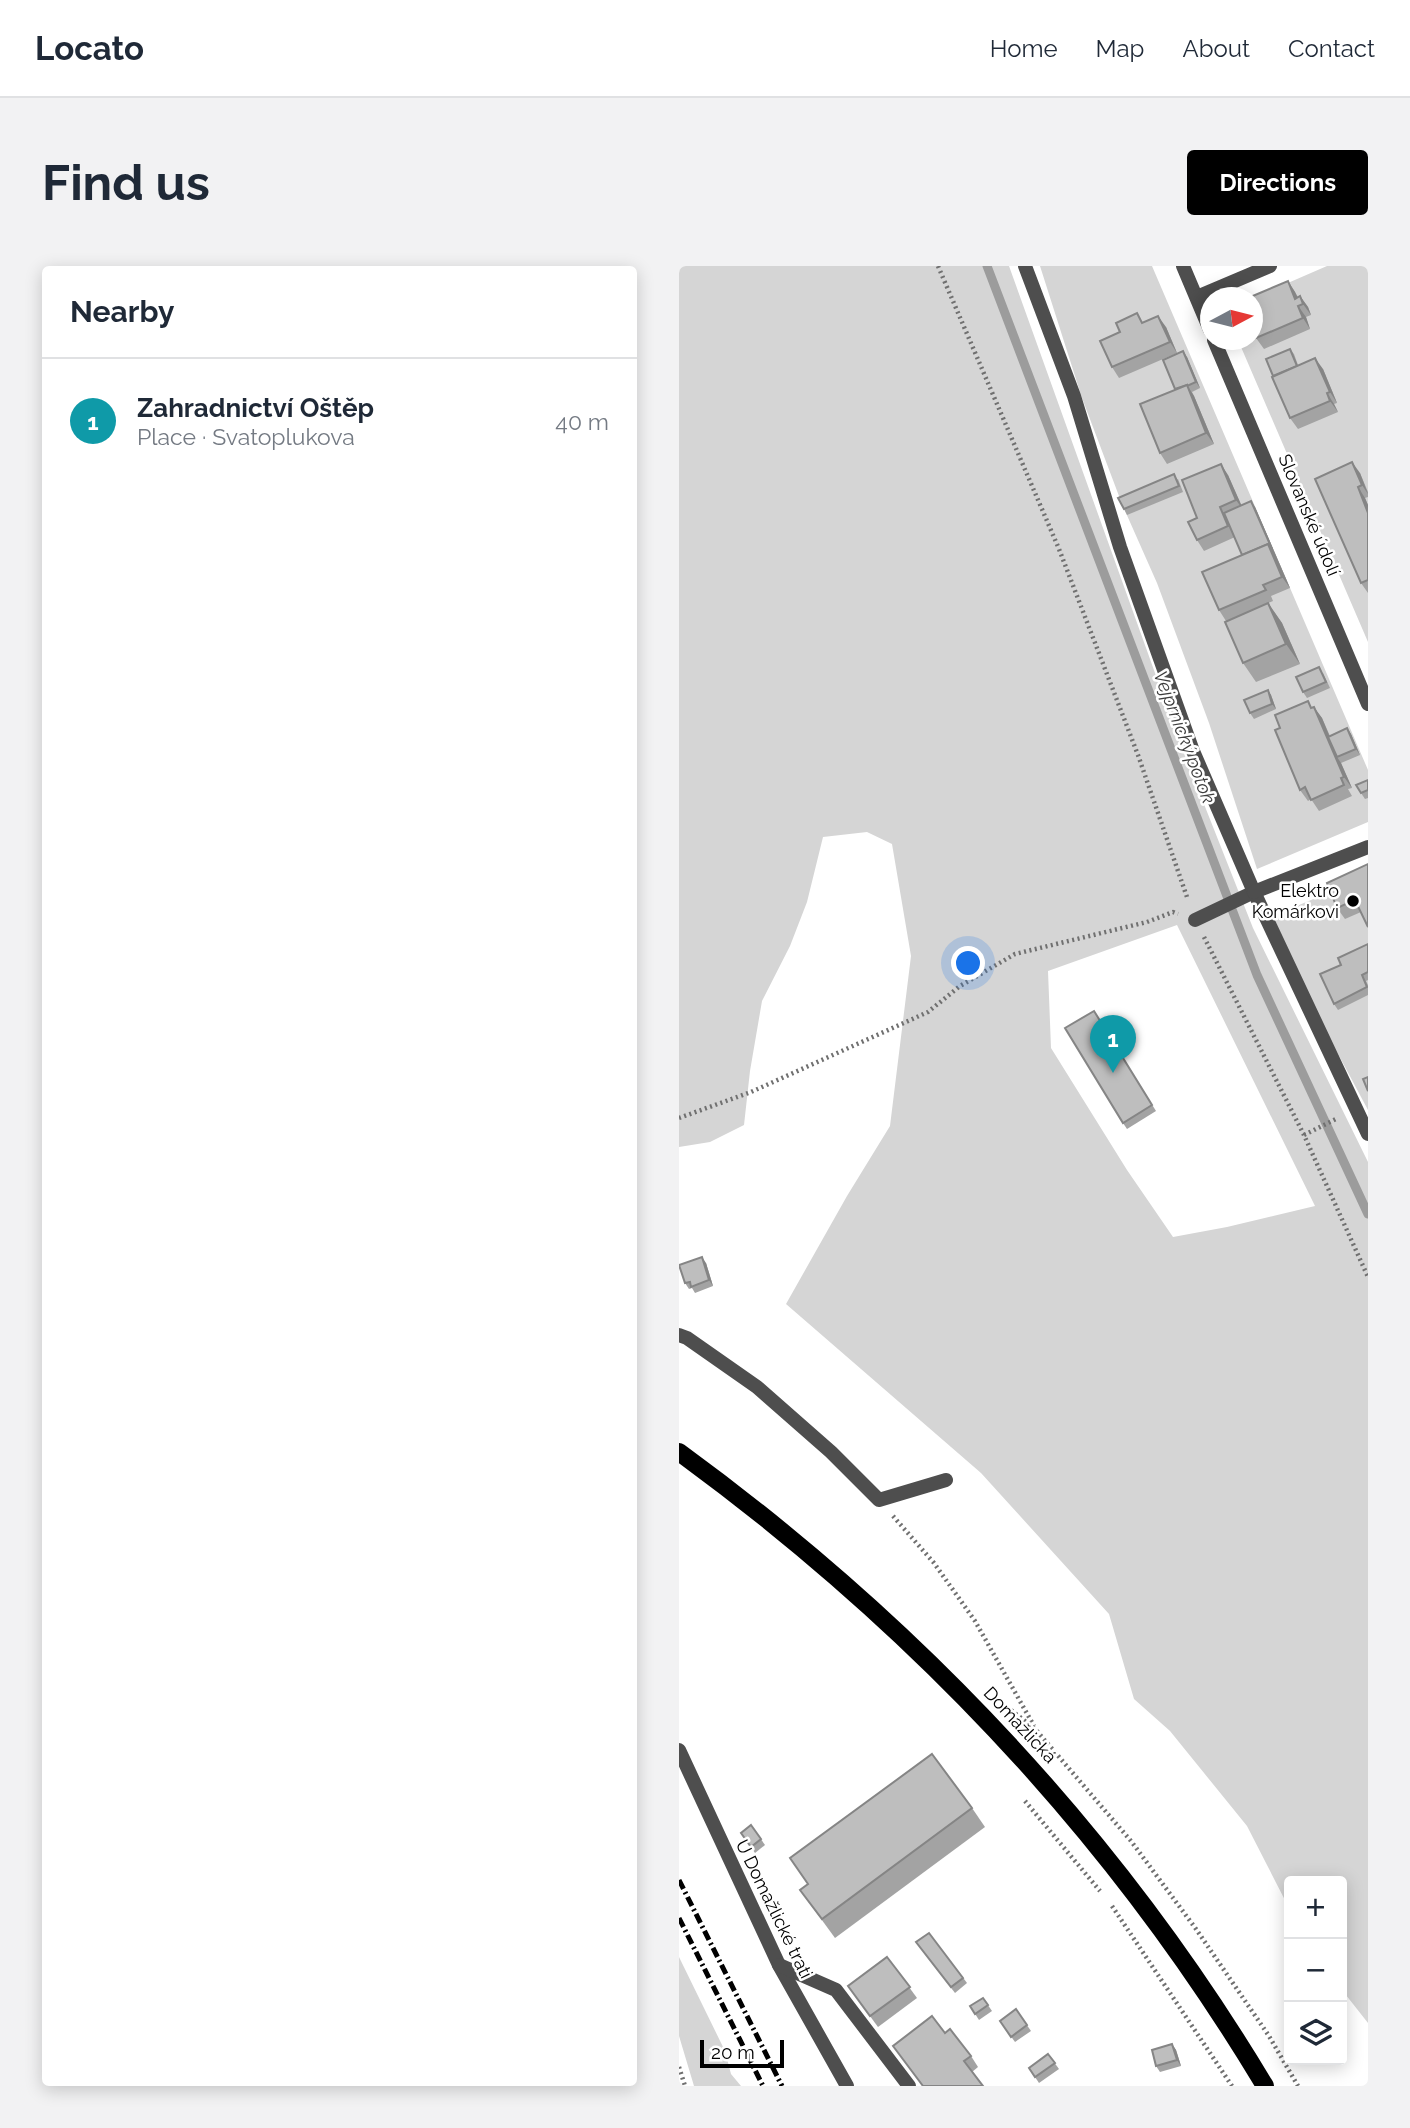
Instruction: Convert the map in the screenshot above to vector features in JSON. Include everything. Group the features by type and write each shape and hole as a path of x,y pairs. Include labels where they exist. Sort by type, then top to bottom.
{"main road":[{"name":"Domažlická","path":"679,1452 768,1520 887,1621 1012,1746 1065,1805 1162,1929 1265,2086"}],"street":[{"path":"1025,266 1075,396 1120,547 1193,751 1249,894 1368,1134"},
{"path":"1183,266 1200,306"},
{"path":"1196,297 1270,266"},
{"name":"Slovanské údolí","path":"1218,350 1368,705"},
{"path":"1195,920 1249,894 1368,847"},
{"path":"679,1335 757,1387 831,1452 879,1500 947,1480"},
{"name":"U Domažlické trati","path":"679,1750 779,1965 845,2083"},
{"path":"779,1965 836,1990 909,2086"}],"path":[{"path":"938,266 1059,549 1137,755 1195,920 1304,1135 1368,1277"},
{"path":"679,1118 751,1092 928,1012 960,986 1014,954 1147,922 1173,912 1195,920"},
{"path":"1304,1135 1343,1116"},
{"path":"879,1500 933,1563 975,1621 1036,1730"},
{"path":"1024,1800 1103,1895"},
{"path":"1112,1906 1232,2086"},
{"path":"679,2067 685,2086"}],"shaded area":[{"path":"679,266 1009,266 1183,751 1253,928 1368,1162 1368,2023 1347,1996 1347,1876 1284,1876 1284,1898 1247,1826 1170,1731 1134,1699 1109,1614 981,1473 786,1304 890,1126 911,956 892,844 867,832 823,837 807,902 790,946 762,1001 744,1125 710,1142 679,1147","holes":["1177,925 1315,1206 1173,1237 1127,1170 1051,1048 1048,971"]},
{"path":"1040,266 1152,266 1368,770 1368,822 1257,869 1209,723 1157,583 1122,504 1082,398"},
{"path":"1327,266 1368,266 1368,642 1242,350 1263,350 1263,294"},
{"path":"1368,876 1368,1110 1313,1007 1273,916"},
{"path":"679,1957 725,2051 731,2074 741,2086 694,2086 679,2036"}],"building":[{"path":"1288,281 1295,299 1300,296 1303,304 1298,306 1303,318 1263,335 1263,292"},
{"path":"1137,313 1142,323 1158,316 1170,342 1112,367 1100,341 1120,332 1116,323"},
{"path":"1290,349 1297,366 1273,376 1266,359"},
{"path":"1183,351 1196,382 1175,389 1163,360"},
{"path":"1315,358 1330,392 1327,393 1330,401 1290,418 1272,377"},
{"path":"1187,385 1206,433 1160,453 1140,404"},
{"path":"1352,462 1362,485 1358,487 1368,513 1368,580 1361,583 1315,479"},
{"path":"1221,464 1236,500 1220,507 1228,526 1197,540 1188,522 1197,518 1182,480"},
{"path":"1174,474 1179,486 1124,509 1118,498"},
{"path":"1251,501 1272,549 1268,544 1242,555 1224,513"},
{"path":"1268,544 1282,577 1263,585 1266,590 1219,610 1202,572"},
{"path":"1268,603 1286,644 1243,663 1225,622"},
{"path":"1319,667 1326,682 1303,692 1296,677"},
{"path":"1268,690 1272,704 1250,713 1244,700"},
{"path":"1308,701 1311,708 1314,707 1344,777 1341,778 1344,785 1311,800 1305,787 1300,790 1275,730 1280,728 1275,715"},
{"path":"1347,728 1356,749 1337,757 1328,737"},
{"path":"1368,780 1368,790 1361,793 1356,785"},
{"path":"1368,864 1368,927 1355,900 1337,908 1327,883"},
{"path":"1368,944 1368,972 1362,975 1367,987 1334,1004 1320,974 1341,965 1338,958"},
{"path":"1094,1011 1152,1105 1123,1123 1065,1028"},
{"path":"1368,1077 1368,1091 1363,1079"},
{"path":"702,1257 709,1280 691,1287 690,1282 685,1283 679,1265"},
{"path":"932,1754 972,1808 822,1919 800,1890 808,1884 790,1858"},
{"path":"751,1825 761,1839 751,1847 741,1833"},
{"path":"929,1933 963,1978 951,1987 916,1942"},
{"path":"887,1957 910,1987 870,2016 848,1986"},
{"path":"983,1998 988,2005 975,2014 970,2006"},
{"path":"1016,2009 1027,2025 1011,2037 1000,2021"},
{"path":"932,2016 945,2033 950,2029 971,2056 964,2061 983,2086 923,2086 893,2046"},
{"path":"1172,2044 1177,2060 1156,2066 1152,2050"},
{"path":"1048,2054 1055,2063 1035,2077 1029,2068"}],"waterway":[{"name":"Vejprnický potok","path":"987,266 1257,975 1368,1214"}],"railway":[{"path":"679,1880 782,2086"},
{"path":"679,1918 763,2086"}],"place":[{"name":"Elektro Komárkovi","path":"1353,901"},
{"name":"Zahradnictví Oštěp","path":"1113,1073"}]}
